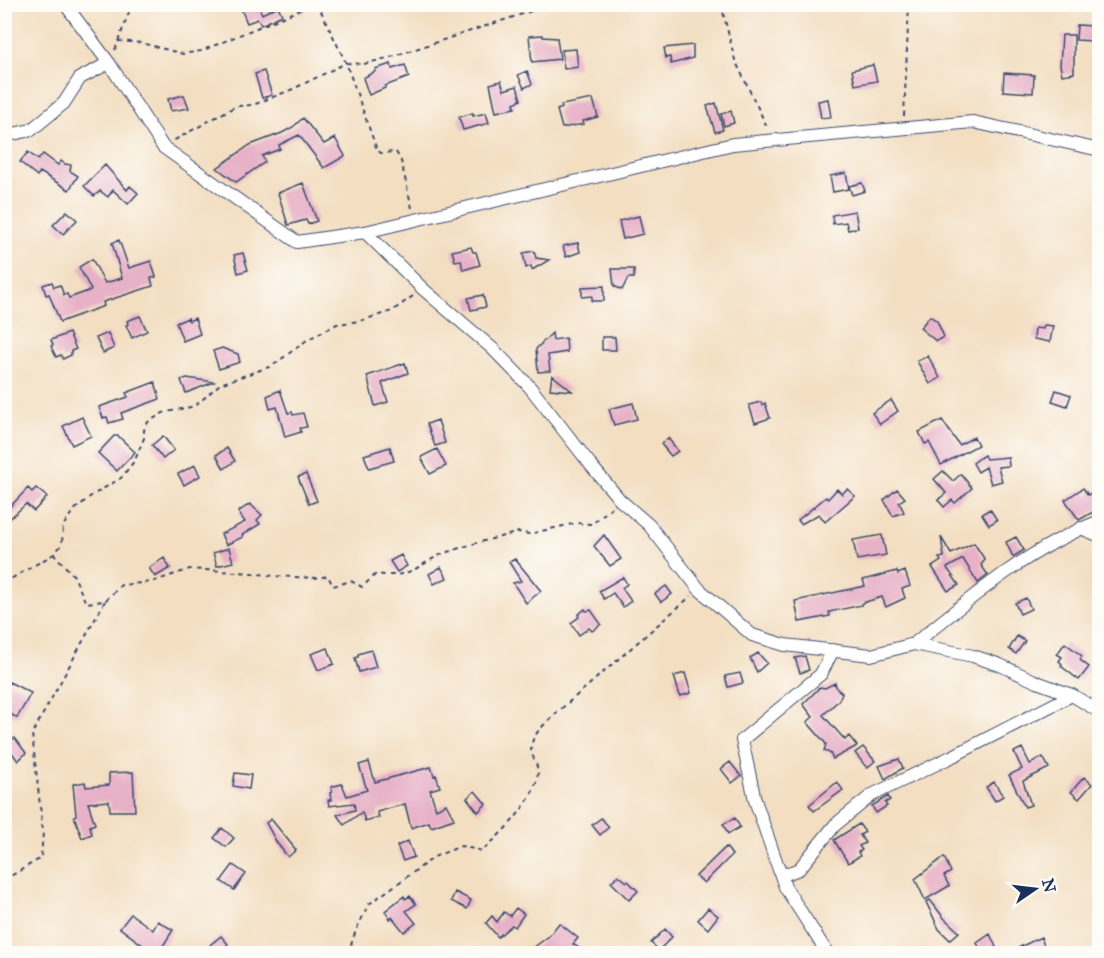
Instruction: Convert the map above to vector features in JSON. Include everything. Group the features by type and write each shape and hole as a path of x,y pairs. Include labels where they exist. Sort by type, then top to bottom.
{"street":[{"path":"65,4 109,63 163,147 297,242 366,232 733,144 973,122 1100,150"},
{"path":"4,136 31,130 63,103 80,78 109,63"},
{"path":"366,232 423,289 493,349 529,386 620,500 649,525 699,589 752,635 785,645 871,655 914,644 1023,560 1081,528 1100,521"},
{"path":"1081,528 1100,536"},
{"path":"914,644 973,656 1000,665 1072,695 1100,712"},
{"path":"828,954 784,887 755,800 742,740 821,674 833,650"},
{"path":"781,876 799,869 835,825 872,795 1072,695"}],"path":[{"path":"109,63 132,4"},
{"path":"163,147 236,106 253,105 293,89 346,63 363,64 391,57 553,4"},
{"path":"721,4 735,60 773,140"},
{"path":"903,128 909,4"},
{"path":"118,41 142,43 183,54 201,51 314,5 320,9 346,63 377,150 381,153 396,152 401,162 414,220"},
{"path":"4,583 54,554 62,544 63,526 73,511 91,496 121,478 135,460 148,422 163,413 195,406 220,384 272,366 307,340 337,324 360,321 392,311 423,289"},
{"path":"4,880 41,858 43,832 32,734 105,601 121,585 152,582 190,569 274,576 317,578 328,576 333,586 351,580 362,587 376,574 394,577 417,569 448,552 489,540 519,532 529,534 576,523 592,524 620,500"},
{"path":"54,554 74,576 86,603 105,601"},
{"path":"348,954 356,930 369,904 436,856 460,846 482,851 508,827 530,795 538,771 531,751 534,736 553,716 699,589"}],"building":[{"path":"239,4 253,4 255,9 259,7 262,14 278,6 282,15 261,25 258,19 247,23"},
{"path":"1077,25 1094,26 1093,41 1076,40"},
{"path":"543,35 543,37 557,38 560,59 532,62 529,36"},
{"path":"1062,35 1074,35 1074,73 1062,75 1060,65"},
{"path":"693,45 693,58 671,64 670,57 666,58 664,48"},
{"path":"576,49 578,67 564,69 562,50"},
{"path":"391,64 392,69 405,65 409,77 369,95 363,78 376,71 375,69"},
{"path":"873,65 877,81 855,85 852,70"},
{"path":"264,71 272,95 262,98 255,74"},
{"path":"527,71 532,84 524,88 518,75"},
{"path":"1004,73 1034,75 1033,93 1003,91"},
{"path":"501,81 504,90 517,86 521,100 514,103 515,108 496,112 490,84"},
{"path":"184,95 189,108 171,111 168,99"},
{"path":"593,99 598,117 583,121 584,124 562,128 557,110 562,108 561,105"},
{"path":"828,99 831,117 821,118 818,101"},
{"path":"716,103 723,130 715,132 707,106"},
{"path":"731,111 734,123 724,126 721,114"},
{"path":"473,113 473,116 486,113 489,123 463,130 459,117"},
{"path":"303,118 324,144 335,138 345,156 324,168 299,135 279,145 280,149 262,156 265,162 236,182 217,168 250,145 282,133"},
{"path":"28,152 38,160 43,154 58,165 61,161 71,165 70,171 78,176 69,190 40,172 37,176 20,162"},
{"path":"105,165 127,190 130,186 138,193 128,204 113,190 108,197 100,191 94,196 84,186"},
{"path":"846,173 849,189 833,192 830,176"},
{"path":"303,183 317,221 308,224 306,220 288,225 278,193"},
{"path":"862,183 865,191 852,195 849,186"},
{"path":"67,211 77,220 63,234 53,225"},
{"path":"855,211 858,228 848,230 846,222 833,224 832,215"},
{"path":"639,216 643,234 623,239 619,221"},
{"path":"119,240 129,268 151,261 156,277 151,278 153,286 103,302 104,306 60,322 43,285 52,282 54,287 60,285 64,295 67,294 69,298 91,290 79,267 92,259 105,283 122,278 112,243"},
{"path":"578,243 580,252 566,257 563,246"},
{"path":"471,247 473,252 476,252 480,265 463,270 461,260 455,261 452,251"},
{"path":"534,251 536,258 549,260 532,270 531,266 526,268 523,253"},
{"path":"243,253 248,270 238,273 234,255"},
{"path":"612,269 634,269 634,278 628,278 622,290 614,286"},
{"path":"604,286 604,301 592,301 592,296 582,297 582,287"},
{"path":"483,295 486,307 471,310 468,298"},
{"path":"140,316 147,331 132,338 126,325 127,321"},
{"path":"930,316 937,321 944,337 936,341 920,328"},
{"path":"188,318 189,321 195,318 200,334 183,341 176,323"},
{"path":"1044,325 1053,326 1050,342 1034,339 1035,328 1043,329"},
{"path":"69,333 76,349 63,359 61,355 56,357 51,340"},
{"path":"108,333 114,348 103,353 96,338"},
{"path":"552,333 553,340 566,338 567,352 548,355 550,371 538,372 536,349"},
{"path":"602,337 615,337 616,350 602,350"},
{"path":"222,348 238,354 240,362 219,369 213,351"},
{"path":"928,356 940,378 930,384 917,361"},
{"path":"405,363 408,373 382,383 388,402 375,406 367,376"},
{"path":"552,375 572,391 550,389"},
{"path":"187,378 214,382 186,393 181,380"},
{"path":"155,382 160,399 121,413 123,419 109,423 107,417 103,418 99,407 128,397 126,393"},
{"path":"280,390 288,413 292,412 293,415 303,413 307,427 300,428 301,432 285,437 277,407 270,409 267,396"},
{"path":"1056,390 1071,395 1067,406 1052,401"},
{"path":"891,400 898,411 880,424 872,413"},
{"path":"761,402 762,405 765,403 770,418 755,423 749,405"},
{"path":"633,403 637,419 614,425 609,409"},
{"path":"82,417 91,436 72,445 63,426"},
{"path":"438,420 445,443 435,446 427,424"},
{"path":"942,420 959,445 974,437 978,445 941,465 929,442 925,444 919,432"},
{"path":"114,436 118,436 135,452 117,471 98,453"},
{"path":"163,436 174,450 163,459 152,445"},
{"path":"668,438 678,451 671,456 661,444"},
{"path":"390,447 394,461 369,468 364,455"},
{"path":"227,448 235,461 224,469 216,455"},
{"path":"437,449 446,466 430,474 421,457"},
{"path":"984,455 986,459 1008,457 1009,466 998,467 1002,481 991,484 986,467 978,472 973,463"},
{"path":"195,465 200,476 184,485 178,474"},
{"path":"943,471 953,481 961,474 972,488 955,503 952,500 944,507 938,500 946,493 934,479"},
{"path":"306,474 317,501 309,504 298,477"},
{"path":"28,488 32,492 36,488 47,497 34,511 26,504 6,522 4,513"},
{"path":"1083,488 1088,495 1095,490 1100,496 1100,508 1079,520 1065,500"},
{"path":"837,489 842,494 847,489 855,496 825,522 819,514 801,524 798,520 826,497 828,499"},
{"path":"897,489 905,498 899,502 904,512 893,516 884,500"},
{"path":"250,504 262,515 257,520 260,524 242,535 243,537 226,545 221,534 245,522 238,512"},
{"path":"990,509 997,520 989,525 982,514"},
{"path":"604,535 621,559 610,566 594,546"},
{"path":"882,535 886,555 857,560 853,540"},
{"path":"941,537 951,554 974,543 985,560 981,565 988,575 978,583 963,559 947,568 959,585 948,591 932,567 941,561 939,558 944,557"},
{"path":"1016,537 1024,550 1013,557 1006,542"},
{"path":"229,548 233,562 217,566 213,553"},
{"path":"401,555 407,566 397,572 390,561"},
{"path":"164,558 170,568 155,577 149,568"},
{"path":"515,559 541,591 526,603 513,583 521,581 509,562"},
{"path":"441,567 447,578 434,584 429,574"},
{"path":"897,571 898,574 905,571 910,586 902,589 905,598 886,607 882,597 862,603 862,605 829,612 830,616 799,622 795,601 865,586 863,580"},
{"path":"623,577 627,584 622,588 631,601 623,607 613,593 604,599 599,591"},
{"path":"666,586 672,594 661,602 655,594"},
{"path":"1026,598 1031,609 1020,614 1015,603"},
{"path":"585,609 586,611 591,610 601,624 592,631 589,628 579,635 571,623"},
{"path":"1017,636 1025,641 1016,654 1009,649"},
{"path":"1065,643 1082,656 1080,660 1089,667 1079,680 1061,666 1059,661 1062,657 1057,654"},
{"path":"328,648 334,664 318,670 311,654"},
{"path":"371,650 376,667 359,672 355,658 358,654"},
{"path":"758,653 767,663 757,672 750,658"},
{"path":"805,656 809,670 800,673 795,658"},
{"path":"685,673 691,693 680,696 674,676"},
{"path":"740,673 743,683 728,687 725,676"},
{"path":"9,682 31,693 17,718 4,710 4,691"},
{"path":"835,683 837,689 842,693 839,700 823,715 845,740 849,736 857,746 833,759 830,753 824,751 826,744 807,722 813,717 803,704 820,687 825,688"},
{"path":"15,738 26,753 18,761 6,744"},
{"path":"863,747 875,761 867,768 855,753"},
{"path":"1022,748 1030,764 1043,757 1049,768 1023,781 1031,805 1025,807 1009,775 1022,769 1014,752"},
{"path":"899,759 903,768 885,779 879,766"},
{"path":"369,762 375,782 431,767 440,787 430,790 436,809 446,804 454,819 431,827 429,822 411,828 405,804 377,812 379,817 365,821 362,812 344,825 337,815 355,810 354,803 329,806 331,787 342,784 347,796 367,790 359,765"},
{"path":"730,762 741,776 732,783 721,769"},
{"path":"133,772 135,811 110,811 109,801 88,803 95,824 90,826 92,834 82,838 74,816 76,815 73,784 85,782 86,787 109,785 109,773"},
{"path":"235,773 251,775 249,789 233,786"},
{"path":"1084,777 1092,784 1079,799 1071,792"},
{"path":"837,782 843,790 814,811 809,805"},
{"path":"994,782 1003,796 995,801 986,787"},
{"path":"475,791 486,804 478,812 467,798"},
{"path":"888,796 890,800 885,803 887,806 876,813 872,806"},
{"path":"601,818 609,827 600,835 592,825"},
{"path":"735,818 740,827 728,834 723,824"},
{"path":"271,819 296,850 288,857 266,823"},
{"path":"859,824 865,832 860,835 865,843 859,846 862,850 858,852 860,856 848,863 834,840"},
{"path":"222,828 234,838 226,847 214,838"},
{"path":"408,841 414,857 403,861 397,846"},
{"path":"726,847 732,855 704,883 696,876"},
{"path":"944,857 951,872 944,876 949,886 925,900 915,879"},
{"path":"233,865 246,874 234,890 221,881"},
{"path":"618,875 638,891 629,900 611,882"},
{"path":"455,892 471,900 467,909 451,901"},
{"path":"404,896 405,899 410,896 416,904 406,911 416,923 404,932 385,911"},
{"path":"930,900 959,932 950,940 939,929 926,902"},
{"path":"516,908 524,914 515,927 512,925 498,937 486,923 492,916 497,922 504,912 510,916"},
{"path":"708,908 718,916 708,929 698,920"},
{"path":"131,914 153,930 158,921 173,930 158,954 144,954 148,949 120,928"},
{"path":"559,923 578,938 573,944 588,954 525,954 549,936"},
{"path":"665,929 672,937 659,950 651,943"},
{"path":"990,934 996,947 982,953 977,943"},
{"path":"221,936 228,944 216,953 210,945"},
{"path":"1041,937 1044,946 1028,954 1005,954"}]}
